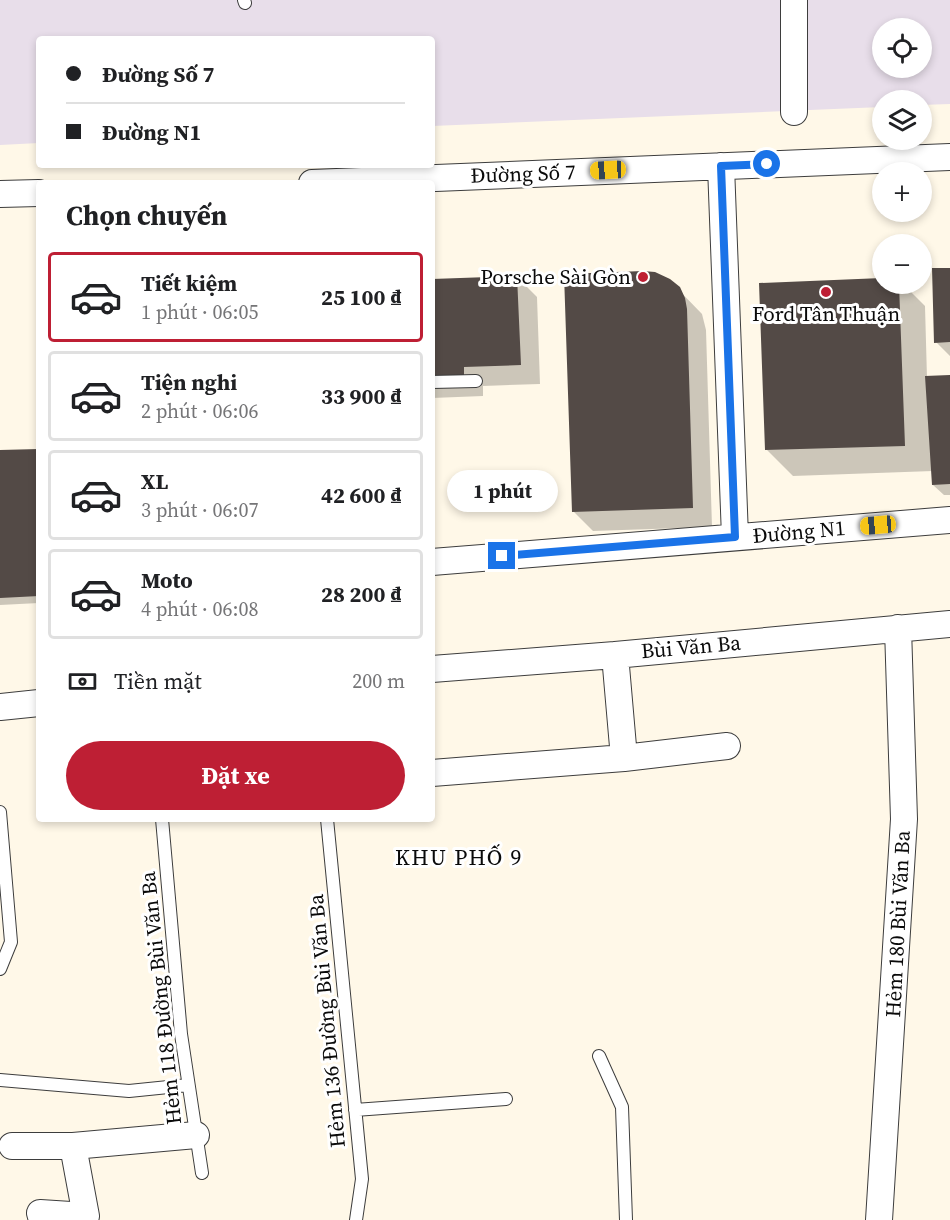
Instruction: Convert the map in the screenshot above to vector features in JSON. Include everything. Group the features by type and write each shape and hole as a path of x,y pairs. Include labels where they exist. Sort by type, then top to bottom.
{"street":[{"path":"794,0 794,112"},
{"name":"Đường Số 7","path":"384,180 950,157"},
{"path":"721,166 735,537"},
{"path":"0,194 36,193"},
{"name":"Đường N1","path":"435,562 950,520"},
{"name":"Bùi Văn Ba","path":"435,669 615,655 950,624"},
{"name":"Hẻm 180 Bùi Văn Ba","path":"879,1220 904,819 898,628"},
{"path":"615,655 624,758"},
{"path":"0,706 36,703"},
{"path":"435,773 624,758 727,746"},
{"path":"12,1146 73,1146 196,1135"},
{"path":"42,1220 40,1213 86,1216 73,1146"}],"lane":[{"path":"435,382 476,381"},
{"path":"0,812 11,942 0,969"},
{"name":"Hẻm 118 Đường Bùi Văn Ba","path":"162,822 180,1034 202,1173"},
{"name":"Hẻm 136 Đường Bùi Văn Ba","path":"327,822 362,1179 356,1220"},
{"path":"599,1056 622,1107 627,1220"},
{"path":"0,1080 129,1091 188,1085"},
{"path":"355,1110 506,1099"}],"shaded area":[{"path":"0,0 950,0 950,104 932,105 932,90 872,90 872,107 435,126 435,36 36,36 36,143 0,145"}],"building":[{"path":"932,268 950,268 950,342 934,343"},
{"path":"655,272 670,279 680,287 685,298 693,508 572,512 564,274"},
{"path":"517,276 521,365 464,367 464,377 435,378 435,279"},
{"path":"872,278 872,294 899,294 905,446 765,450 759,283"},
{"path":"950,375 950,484 932,485 925,376"},
{"path":"36,449 36,596 0,598 0,450"}],"place":[{"name":"Porsche Sài Gòn","path":"643,277"},
{"name":"Ford Tân Thuận","path":"826,292"}],"district":[{"name":"KHU PHỐ 9","path":"459,857"}],"route":[{"path":"502,556 735,537 721,166 767,164"}]}
